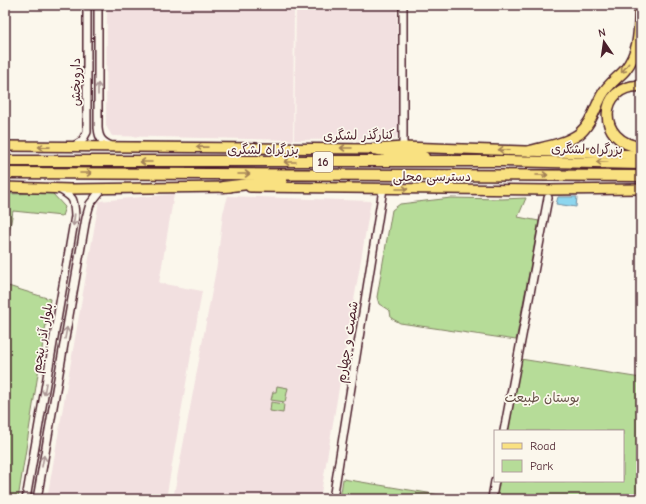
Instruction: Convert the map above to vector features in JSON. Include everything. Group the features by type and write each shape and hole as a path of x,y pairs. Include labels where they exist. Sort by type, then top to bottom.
{"highway":[{"path":"530,151 569,140 579,133 587,124 603,94 625,69 634,55 639,39 640,5"},
{"path":"641,86 632,86 621,90 612,99 608,108 608,117 610,127 615,135 624,143 641,147"},
{"path":"373,149 466,162"},
{"name":"بزرگراه لشگری","path":"5,161 568,162 641,164"},
{"name":"بزرگراه لشگری","path":"5,173 641,176"},
{"path":"223,187 333,174"}],"main road":[{"name":"کنارگذر لشگری","path":"5,146 68,148 185,147 373,149 403,147 641,155"},
{"path":"5,187 102,189 223,187"},
{"name":"دسترسی محلی","path":"223,187 383,189 641,189"}],"street":[{"name":"داروپخش","path":"68,148 78,145 87,132 88,5"},
{"name":"داروپخش","path":"98,5 98,128"},
{"path":"403,5 403,147"},
{"path":"87,126 94,130 98,128 99,136 102,141 115,148"},
{"name":"بلوار آذر پنجم","path":"26,499 75,216 74,204 71,196 58,189"},
{"name":"بلوار آذر پنجم","path":"37,499 86,218 90,204 102,189"},
{"name":"شصت و چهارم","path":"333,499 383,189"},
{"path":"504,430 548,198"},
{"path":"492,498 495,482"}],"shaded area":[{"path":"107,5 294,5 293,140 112,136 106,126"},
{"path":"296,5 397,5 398,134 395,139 294,140"},
{"path":"174,194 159,283 202,291 166,499 47,499 99,201"},
{"path":"228,196 371,201 320,499 173,499 217,264 223,213"}],"green space":[{"path":"52,193 65,207 62,216 13,211 5,254 5,194"},
{"path":"451,198 526,198 518,217 539,221 516,340 400,323 391,318 390,311 379,304 377,297 392,210 400,204"},
{"path":"5,285 50,299 18,499 5,499"},
{"name":"بوستان طبیعت","path":"514,358 641,378 641,499 490,499 494,473 494,482 624,482 624,430 501,430"},
{"path":"277,386 288,388 285,402 271,400 273,392 276,392"},
{"path":"271,402 284,404 283,413 270,411"},
{"path":"343,479 464,499 340,499"}],"water":[{"path":"558,197 577,197 576,207 556,204"}]}
